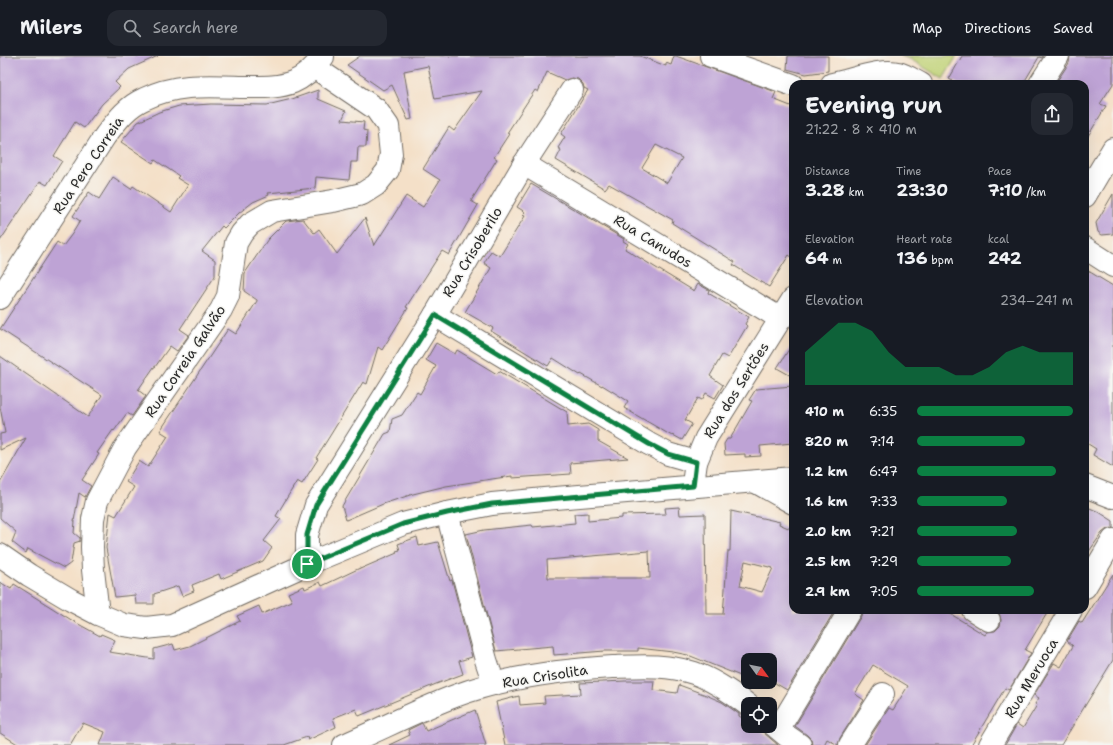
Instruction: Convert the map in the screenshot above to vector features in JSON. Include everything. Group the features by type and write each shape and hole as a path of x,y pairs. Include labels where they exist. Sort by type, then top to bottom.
{"street":[{"path":"711,56 789,83"},
{"path":"1043,80 1058,56"},
{"name":"Rua Pero Correia","path":"0,298 105,136 123,113 142,99 167,90 189,86 269,88 293,82 319,62"},
{"name":"Rua Correia Galvão","path":"98,614 92,548 93,519 97,501 125,448 226,301 236,243 242,233 250,224 272,211 333,201 362,194 376,185 388,170 391,154 388,126 376,109 319,62"},
{"path":"850,80 886,72 897,72 914,80"},
{"name":"Rua Crisoberilo","path":"307,564 307,535 316,505 435,315 524,164 572,90"},
{"path":"1089,189 1113,149"},
{"name":"Rua Canudos","path":"524,164 781,318"},
{"path":"1089,251 1113,266"},
{"name":"Rua dos Sertões","path":"693,486 696,462 706,438 789,305"},
{"path":"435,315 649,444 668,454 696,462"},
{"path":"0,555 29,575 98,614 124,625 146,628 172,625 307,564 403,524 447,513 492,504 789,478"},
{"path":"756,482 789,501"},
{"path":"1089,488 1113,497"},
{"path":"447,513 486,660 494,684"},
{"path":"1089,580 1113,540"},
{"path":"777,720 847,614"},
{"name":"Rua Meruoca","path":"990,745 1069,614"},
{"name":"Rua Crisolita","path":"344,745 455,696 494,684 542,674 589,668 674,667 693,672 712,680 741,700"},
{"path":"850,745 883,694"},
{"path":"777,728 786,736 800,745"}],"green space":[{"path":"901,56 957,56 943,79 910,59"}],"building":[{"path":"0,56 158,56 129,69 115,82 120,87 102,104 84,128 75,122 54,156 62,161 47,185 40,181 0,241"},
{"path":"360,56 640,56 666,66 666,63 671,65 674,56 676,56 776,92 773,99 789,105 789,255 769,287 733,265 735,262 672,223 673,220 609,184 605,189 556,160 561,150 558,148 565,137 561,134 588,90 584,88 583,84 578,79 572,78 565,80 547,72 538,92 535,90 507,133 509,134 494,157 497,159 471,201 478,205 449,255 442,251 406,307 408,308 382,350 378,347 367,384 363,382 316,458 318,459 302,484 297,481 276,516 281,519 264,541 272,548 263,561 221,579 219,574 192,585 194,591 182,596 178,586 154,594 154,604 136,604 135,595 115,597 106,548 110,513 116,516 134,487 126,482 139,461 148,467 168,436 160,431 228,329 236,334 257,301 244,291 245,273 268,239 286,221 303,219 314,233 319,229 337,254 365,218 374,246 406,196 423,207 440,180 423,169 449,127 454,131 482,91 435,99 428,66 404,71 412,119 408,120 392,85 383,90 347,65","holes":["656,145 682,158 667,183 642,168"]},
{"path":"788,56 828,56 828,71 806,74 787,69"},
{"path":"962,56 1043,56 1042,58 1039,57 1025,80 949,79"},
{"path":"1070,56 1113,56 1113,84 1100,104 1106,106 1089,134 1089,80 1058,80 1069,63"},
{"path":"318,90 318,99 346,111 342,120 364,122 363,130 367,131 366,147 358,147 357,162 351,162 349,180 316,177 315,188 268,193 269,195 253,202 239,213 224,228 222,226 202,251 215,260 215,276 180,329 189,335 177,351 170,346 154,367 138,390 146,396 132,416 127,413 114,431 113,430 97,453 99,454 82,480 91,486 85,497 79,493 74,521 74,533 80,538 80,541 74,543 71,563 64,568 28,549 26,553 12,542 16,532 0,518 0,483 26,438 0,450 0,434 5,433 0,407 0,356 88,417 102,395 0,329 57,242 63,246 72,234 80,221 73,216 89,192 99,199 113,177 131,189 133,186 171,212 188,185 177,178 179,176 155,160 153,163 121,142 138,122 159,112 179,106 211,104 267,105 292,99"},
{"path":"531,184 624,239 623,241 628,244 625,249 694,291 698,284 709,290 708,293 749,317 745,324 747,326 728,358 722,355 710,376 723,385 715,398 706,393 702,400 698,398 685,420 692,424 682,440 673,435 672,436 624,408 628,401 602,385 581,374 580,375 553,358 548,366 491,331 493,328 465,312 491,268 484,263 491,251 500,256 525,216 522,215 525,212 517,207"},
{"path":"1113,194 1113,234 1102,235 1098,232 1096,223"},
{"path":"1089,271 1113,286 1113,467 1093,455 1096,449 1089,445"},
{"path":"436,343 455,354 457,350 497,374 499,371 567,412 568,426 588,424 598,430 598,441 628,458 570,463 571,474 512,478 512,476 446,486 413,494 383,504 346,520 342,506 385,434 390,432 392,419 402,415 417,392 420,394 436,366 426,360"},
{"path":"789,349 789,375 777,368"},
{"path":"789,386 789,443 760,446 761,456 745,457 745,454 725,455 724,444 727,439 730,439 752,401 749,400 756,389"},
{"path":"679,507 680,515 705,514 706,614 723,614 728,551 730,551 731,511 780,522 779,524 789,528 789,614 833,614 787,690 777,684 777,653 741,653 741,676 688,655 638,648 638,651 605,651 554,655 553,646 496,651 466,534 484,530 532,525 533,527 575,523 574,514 588,513 588,521 622,518 622,515 666,514 665,508","holes":["649,551 650,578 548,578 547,560","745,561 773,568 762,592 740,586"]},
{"path":"1089,508 1113,521 1113,528 1107,529 1102,533 1089,551"},
{"path":"417,537 419,546 438,542 450,581 452,580 472,657 459,661 463,674 359,716 356,709 333,718 336,727 308,740 307,737 284,745 100,745 105,732 83,723 70,745 19,745 0,733 0,582 11,589 14,584 100,636 101,634 115,640 109,652 154,659 154,649 173,644 175,650 190,646 240,621 237,616 259,606 262,614 292,601 288,593 304,586 305,589 320,582 322,586 397,553 396,551 400,550 398,544"},
{"path":"1113,574 1113,660 1061,745 1005,745 1017,724 1023,728 1037,705 1035,704 1039,698 1034,695 1054,663 1061,667 1073,646 1067,641 1079,621 1082,623"},
{"path":"861,614 951,614 985,635 987,632 995,631 1000,626 1001,620 999,614 1047,614 1025,650 1031,653 1009,690 1005,688 971,745 865,745 889,708 893,710 908,686 873,665 855,694 864,700 840,738 838,745 827,739 824,745 812,745 811,739 795,726"},
{"path":"654,681 653,690 677,693 679,685 722,702 739,714 741,717 741,733 764,733 778,745 505,745 496,702 519,696 520,705 545,703 544,696 581,694 580,683"},
{"path":"475,710 486,745 389,745 410,735 408,730 422,723 426,731"}],"route":[{"path":"435,315 649,444 668,454 696,462 693,486 492,504 447,513 403,524 307,564 307,535 310,520 316,505 435,315"}]}
